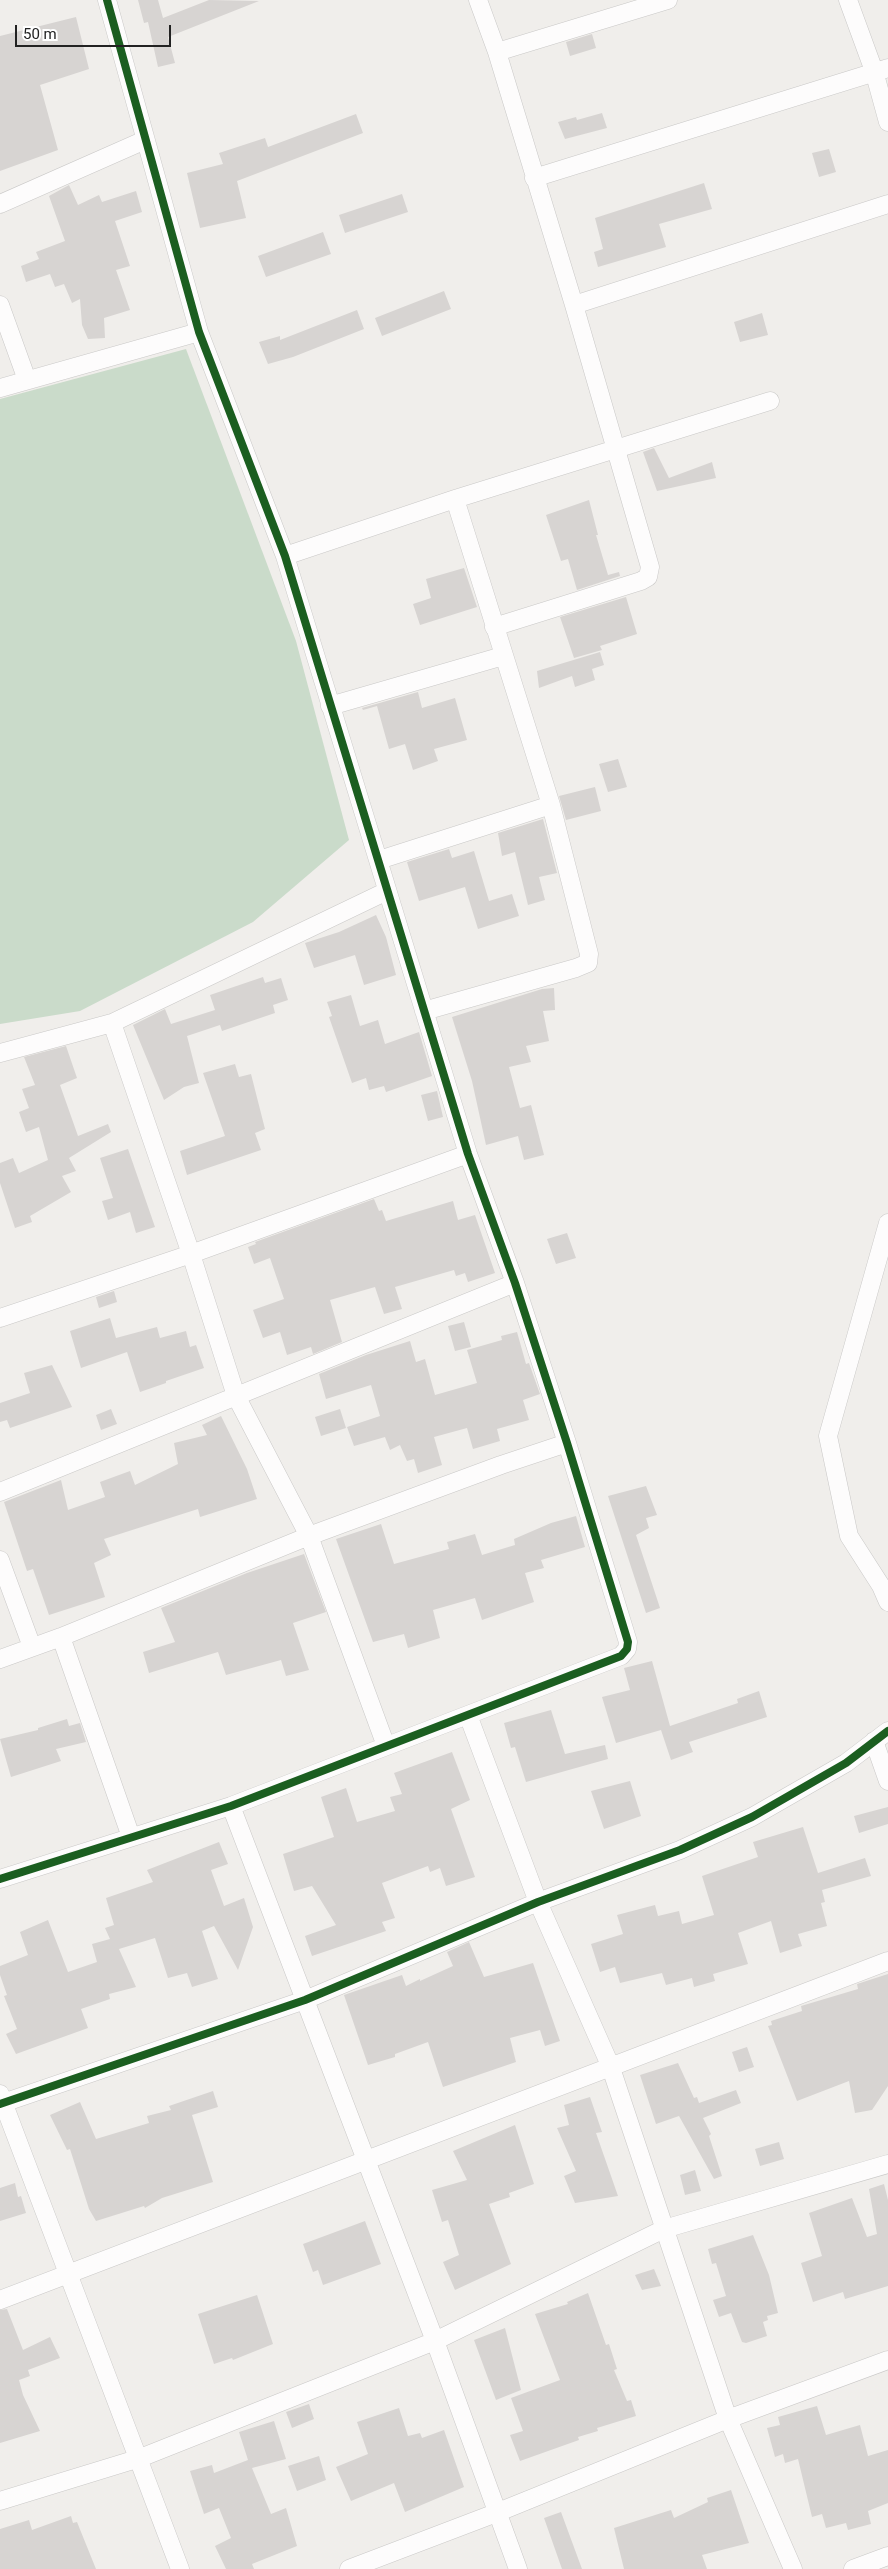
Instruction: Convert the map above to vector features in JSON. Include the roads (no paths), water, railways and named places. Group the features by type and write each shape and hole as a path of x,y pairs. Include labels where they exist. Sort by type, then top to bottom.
{"street":[{"path":"0,1879 231,1806 621,1656 628,1642 567,1443 515,1283 468,1154 285,556 198,332 107,0"},
{"path":"478,0 497,52 574,305 650,567 648,577 641,581 494,626"},
{"path":"497,52 668,0"},
{"path":"848,0 881,70 888,122"},
{"path":"534,178 881,70"},
{"path":"0,204 145,140"},
{"path":"574,305 888,204"},
{"path":"0,305 27,380"},
{"path":"0,388 198,332"},
{"path":"285,556 455,499 770,401"},
{"path":"424,1011 588,963 589,954 551,805 455,499"},
{"path":"330,706 503,656"},
{"path":"379,860 551,805"},
{"path":"0,1053 112,1023 387,891"},
{"path":"112,1023 191,1254 236,1396 309,1536 386,1746"},
{"path":"0,1318 191,1254 468,1154"},
{"path":"888,1223 828,1436 849,1536 881,1586 888,1602"},
{"path":"0,1492 515,1283"},
{"path":"0,1658 61,1637 309,1536 501,1464 567,1443"},
{"path":"0,1560 32,1647"},
{"path":"61,1637 131,1837"},
{"path":"468,1715 538,1902 610,2065 728,2419 793,2569"},
{"path":"180,2569 140,2458 1,2100 305,2000 538,1902 680,1850 739,1825 846,1763 881,1736 888,1781"},
{"path":"231,1806 435,2341 496,2513 518,2569"},
{"path":"0,2300 367,2162 610,2065 888,1961"},
{"path":"0,2500 140,2458 435,2341 664,2229 888,2164"},
{"path":"350,2569 496,2513 728,2419 888,2360"},
{"path":"853,2569 888,2556"}]}
